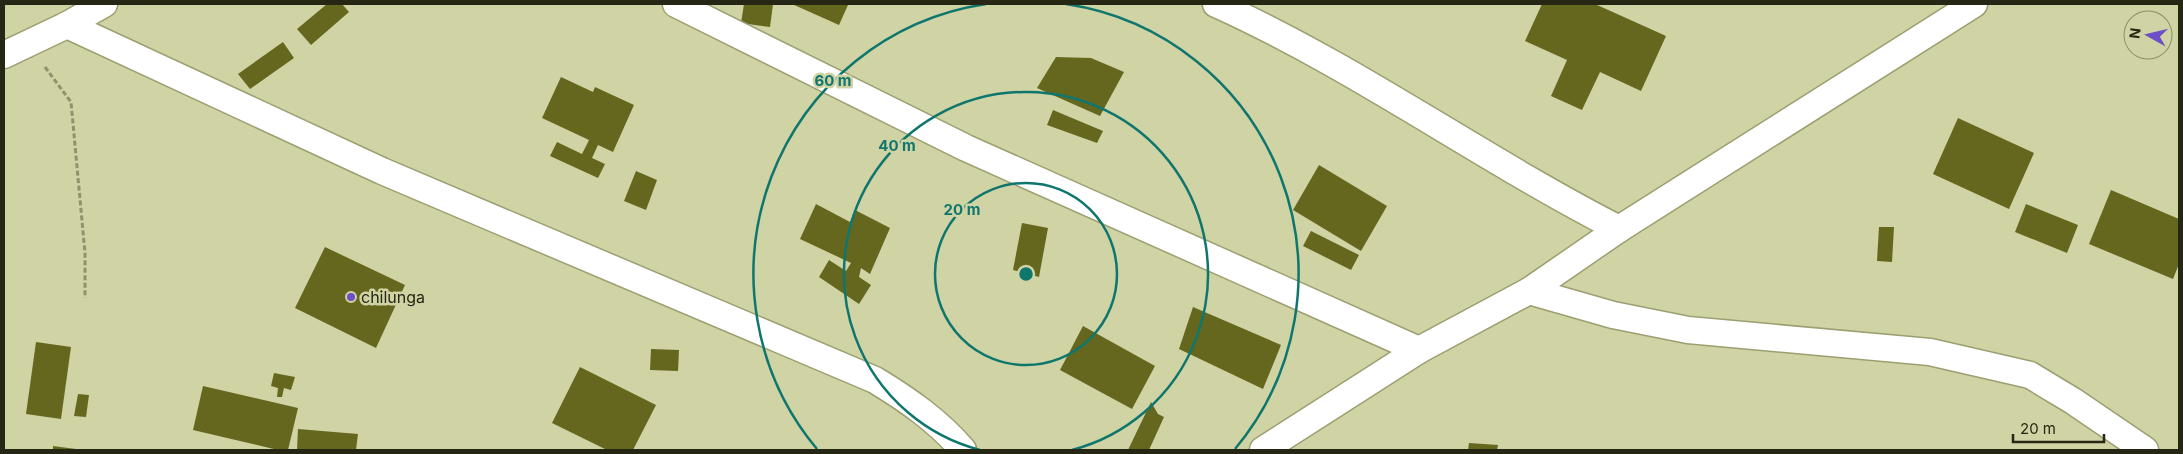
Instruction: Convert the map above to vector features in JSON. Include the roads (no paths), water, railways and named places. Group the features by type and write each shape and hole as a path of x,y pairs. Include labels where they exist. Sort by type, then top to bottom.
{"street":[{"path":"4,55 67,25 104,4"},
{"path":"676,4 966,148 1420,350"},
{"path":"1216,4 1269,28 1566,202 1620,229"},
{"path":"1263,450 1420,350 1529,292 1620,229 1974,4"},
{"path":"67,25 382,171 875,380 908,400 945,428 963,450"},
{"path":"1529,292 1613,315 1688,330 1930,352 2030,375 2073,401 2145,450"}],"place":[{"name":"chilunga","path":"351,297"}]}
